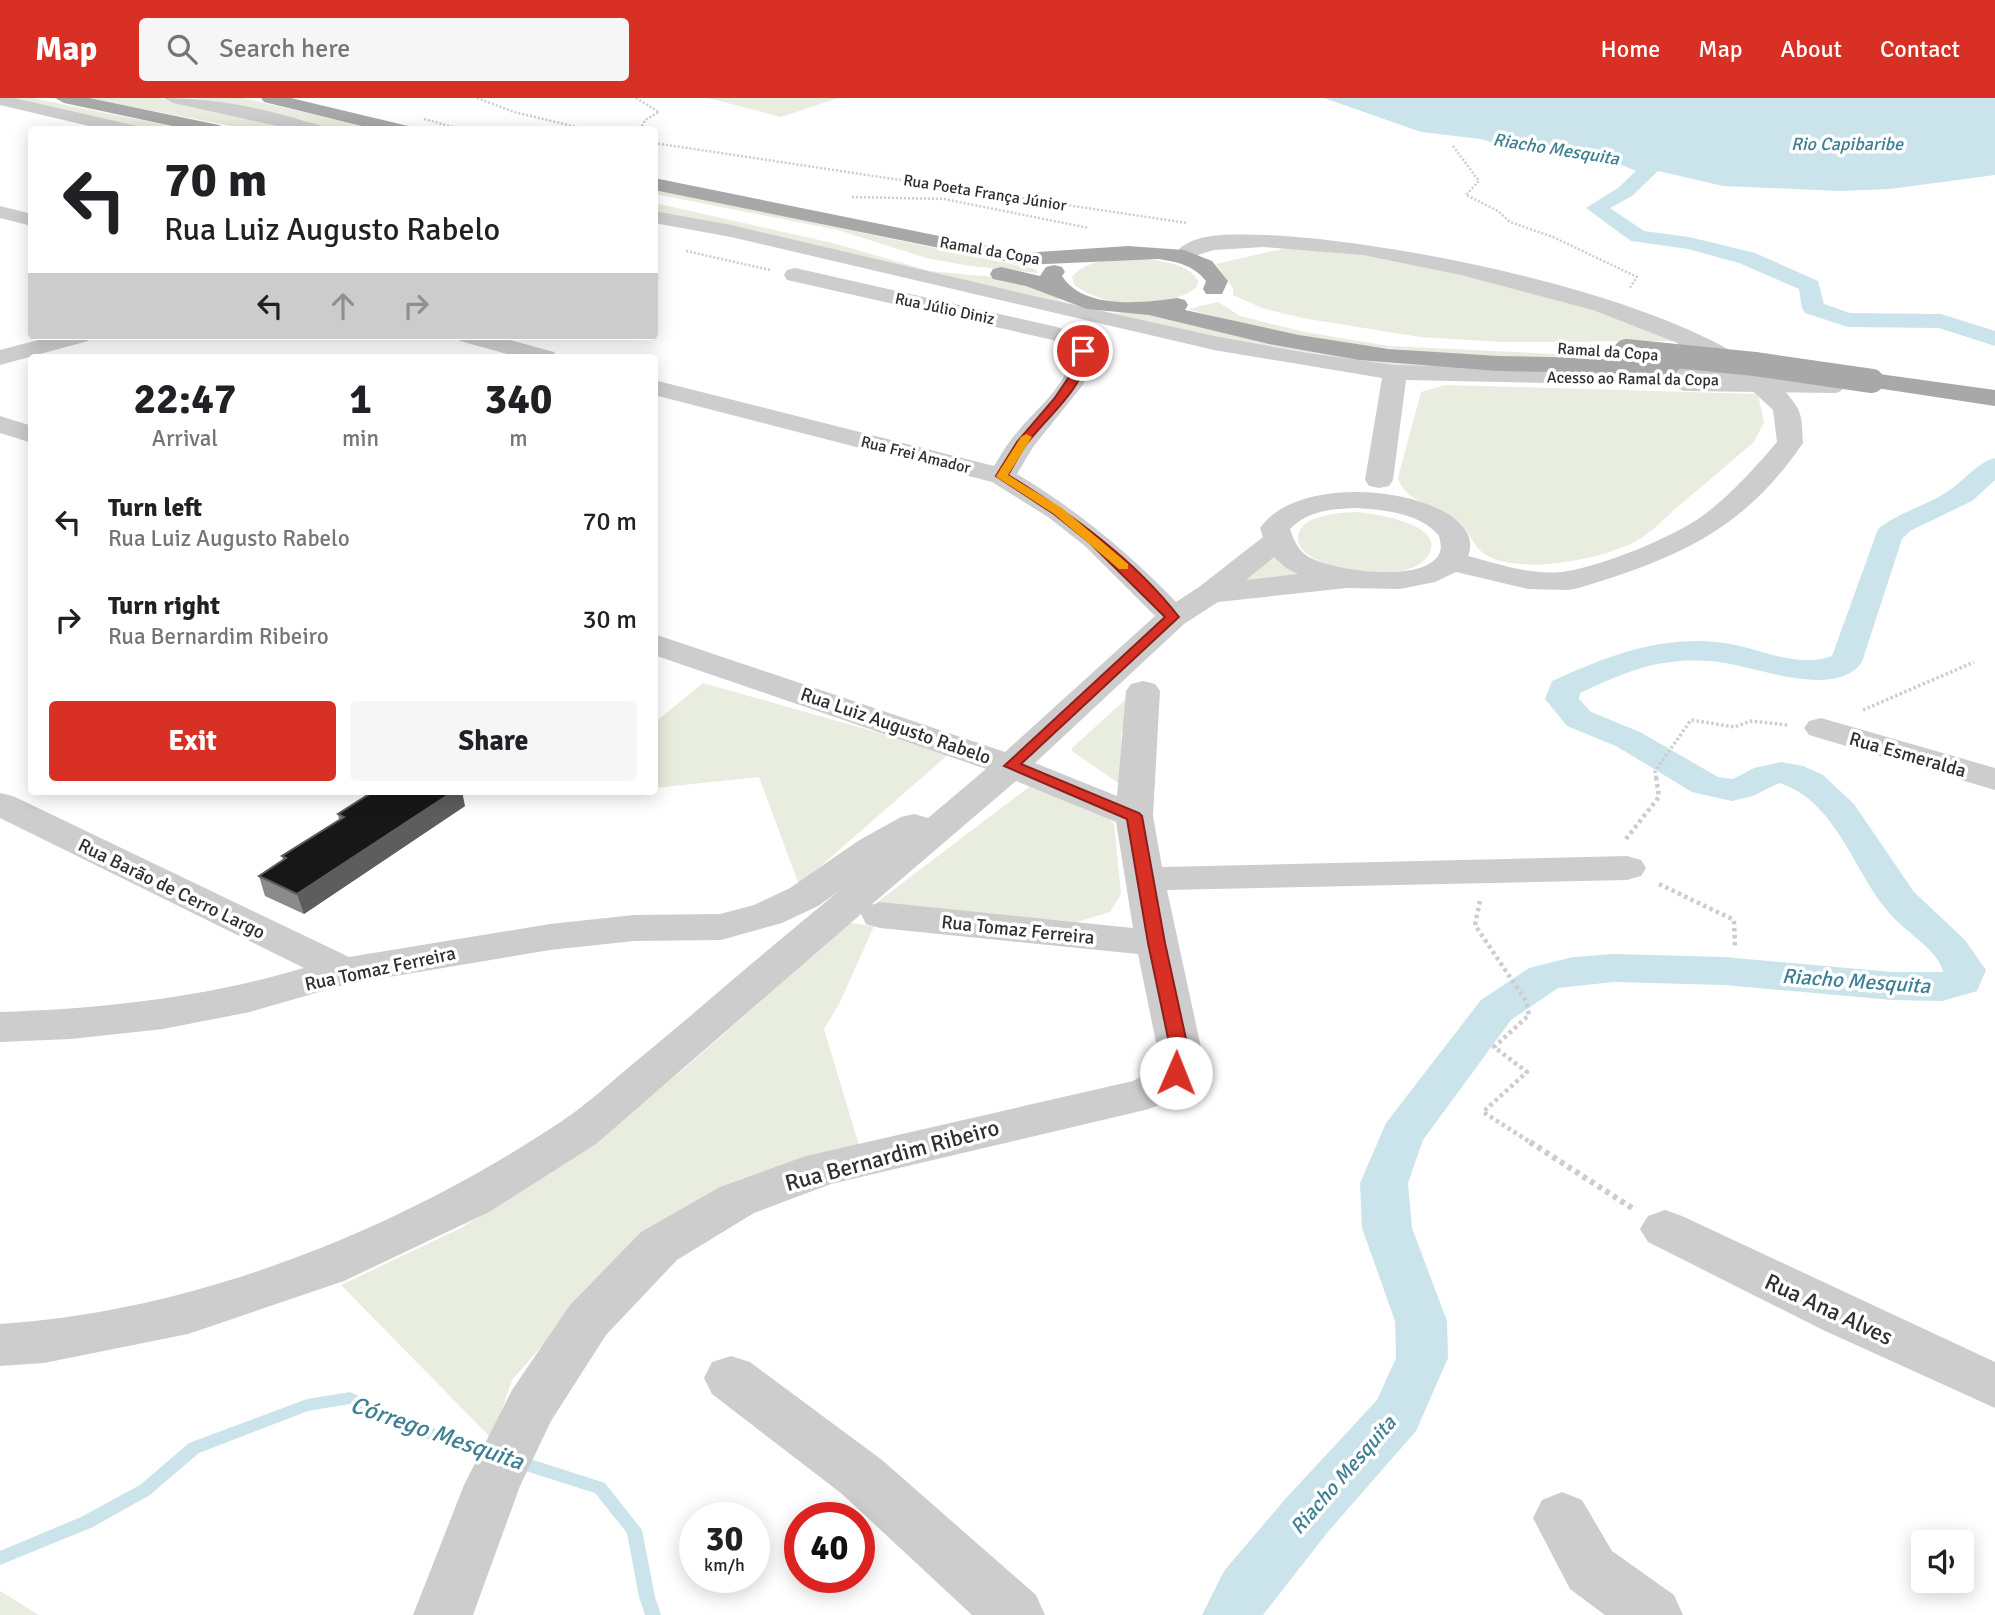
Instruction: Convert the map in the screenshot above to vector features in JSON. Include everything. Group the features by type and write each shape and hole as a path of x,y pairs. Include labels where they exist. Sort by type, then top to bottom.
{"main road":[{"path":"64,98 176,126"},
{"path":"270,98 386,126"},
{"name":"Ramal da Copa","path":"658,185 1023,259 1080,257 1134,251 1189,259 1214,273 1217,281 1233,300 1313,326 1390,338 1466,345 1626,351 1755,364 1995,398"},
{"name":"Ramal da Copa","path":"658,197 819,231 935,264 1014,276 1063,293 1093,310 1150,308 1280,340 1386,356 1451,362 1683,373"},
{"path":"1063,293 1053,285 1051,276 1056,269 1080,257"},
{"path":"1150,308 1190,302 1233,300"}],"street":[{"path":"173,98 282,119 304,126"},
{"path":"0,100 114,126"},
{"path":"1,212 28,207"},
{"path":"1,212 28,219"},
{"name":"Ramal da Copa","path":"658,218 731,231 1093,310 1214,343 1395,372"},
{"path":"1189,259 1186,254 1191,250 1220,243 1256,240 1328,243 1459,268 1560,293 1616,310 1729,361 1762,383 1787,409 1790,443 1756,484 1710,524 1653,553 1568,581 1528,580 1449,561"},
{"name":"Rua Júlio Diniz","path":"795,275 1013,323 1057,334 1077,343 1083,351 1082,365 1058,401 1021,444 1002,476"},
{"path":"0,358 65,340"},
{"path":"483,340 534,354"},
{"path":"1378,480 1395,372"},
{"name":"Acesso ao Ramal da Copa","path":"1395,372 1683,373 1872,381"},
{"name":"Rua Frei Amador","path":"658,388 1002,476 1058,511 1095,540 1173,617"},
{"path":"0,424 28,434"},
{"path":"1367,581 1307,568 1287,555 1276,541 1275,528 1285,515 1303,506 1328,500 1378,480"},
{"path":"1378,480 1414,509"},
{"path":"1210,594 1302,583 1396,581 1422,576 1442,568 1454,556 1457,544 1450,531 1436,519 1414,509 1377,501 1328,500"},
{"path":"0,1345 44,1342 187,1313 326,1267 472,1199 580,1132 998,778 1173,617 1210,594 1276,541"},
{"name":"Rua Luiz Augusto Rabelo","path":"658,645 998,778 1134,816"},
{"name":"Rua Bernardim Ribeiro","path":"443,1615 492,1485 531,1406 587,1320 659,1246 737,1200 823,1168 1145,1094 1165,1083 1176,1073 1181,1057 1156,943 1134,816 1143,691"},
{"name":"Rua Esmeralda","path":"1821,728 1995,779"},
{"name":"Rua Tomaz Ferreira","path":"0,1027 71,1024 163,1015 250,999 344,971 550,937 634,928 721,927 768,914 804,897 872,849 998,778"},
{"name":"Rua Barão de Cerro Largo","path":"0,804 344,971"},
{"path":"1144,879 1627,868"},
{"name":"Rua Tomaz Ferreira","path":"880,915 1156,943"},
{"name":"Rua Tomaz Ferreira","path":"721,927 780,960"},
{"name":"Rua Ana Alves","path":"1665,1229 1995,1386"},
{"path":"731,1378 862,1477 1015,1615"},
{"path":"1562,1518 1591,1570 1653,1615"}],"path":[{"path":"477,98 514,112 572,126"},
{"path":"636,98 659,112 645,120 642,126"},
{"name":"Rua Poeta França Júnior","path":"658,144 1192,223"},
{"path":"1453,146 1479,181 1466,195 1498,211 1510,222 1553,237 1637,277 1616,310"},
{"path":"846,197 901,196 945,200 1053,224 1092,228"},
{"path":"680,249 795,275"},
{"path":"1655,771 1671,748"},
{"path":"1627,868 1734,920 1735,946"},
{"path":"1486,873 1475,925 1526,1002 1529,1015 1494,1046 1527,1072 1483,1112 1665,1229"}],"shaded area":[{"path":"0,98 32,98 170,126 120,126"},
{"path":"86,98 158,98 284,126 232,126"},
{"path":"195,98 243,98 363,126 318,126 304,120"},
{"path":"708,98 839,98 781,117"},
{"path":"658,190 1035,269 1038,273 926,258 838,230 658,195"},
{"path":"658,204 833,243 930,271 994,277 1039,287 1062,301 1113,313 1149,311 1473,369 1421,368 1318,358 1114,318 658,216"},
{"path":"1286,248 1376,254 1586,305 1680,341 1502,342 1420,337 1302,318 1262,308 1233,295 1233,288 1216,264"},
{"path":"1146,259 1175,264 1187,270 1198,280 1197,287 1169,300 1135,304 1101,298 1074,284 1072,277 1087,265 1106,260"},
{"path":"1218,302 1240,316 1305,332 1389,346 1681,360 1494,356 1371,346 1248,325 1188,309"},
{"path":"1445,385 1758,394 1764,423 1753,443 1638,540 1583,559 1561,563 1517,564 1483,553 1461,523 1422,503 1401,486 1398,478 1421,392"},
{"path":"1356,512 1391,518 1418,528 1427,535 1431,544 1429,554 1420,564 1406,570 1371,573 1335,567 1301,548 1298,538 1305,524 1321,516"},
{"path":"1275,545 1333,577 1217,592"},
{"path":"703,683 950,753 799,885 759,777 658,788 658,720"},
{"path":"1135,691 1137,700 1121,734 1124,787 1072,751 1072,748"},
{"path":"1033,784 1098,808 1114,824 1121,894 1110,912 1077,922 883,906 876,903"},
{"path":"850,923 874,926 840,1002 824,1029 861,1152 576,1307 512,1380 492,1439 341,1285 461,1228 580,1153 685,1068"},
{"path":"0,1591 39,1615 0,1615"}],"water":[{"name":"Rio Capibaribe","path":"1324,98 1995,98 1995,175 1890,189 1840,191 1723,186 1585,154 1526,153 1481,139 1421,132"}],"building":[{"path":"368,795 448,795 297,894 259,876 286,858 282,856 344,817 338,814"}],"waterway":[{"name":"Riacho Mesquita","path":"1597,153 1616,156 1649,170 1625,192 1596,208 1638,237 1689,243 1747,258 1810,286 1813,308 1848,320 1941,321 1995,339"},
{"name":"Riacho Mesquita","path":"1232,1615 1245,1590 1307,1515 1397,1415 1422,1358 1421,1321 1387,1228 1384,1183 1402,1135 1496,1010 1544,978 1573,971 1614,968 1724,971 1892,986 1942,987 1962,981 1965,970 1958,959 1900,901 1841,811 1810,783 1781,772 1767,775 1740,789 1719,789 1679,771 1628,739 1579,719 1562,699 1564,688 1616,666 1671,652 1725,653 1801,670 1831,668 1846,662 1888,535 1900,525 1962,495 1995,466"},
{"name":"Córrego Mesquita","path":"0,1558 87,1522 145,1490 194,1448 307,1405 350,1398 413,1428 493,1454"},
{"name":"Córrego Mesquita","path":"518,1462 600,1488 634,1530 653,1615"}],"slow traffic":[{"path":"1026,437 1002,476 1058,511 1124,566"}],"route":[{"path":"1083,351 1082,365 1058,401 1021,444 1002,476 1058,511 1095,540 1173,617 1012,766 1134,816 1156,943 1181,1057 1176,1073"}]}
